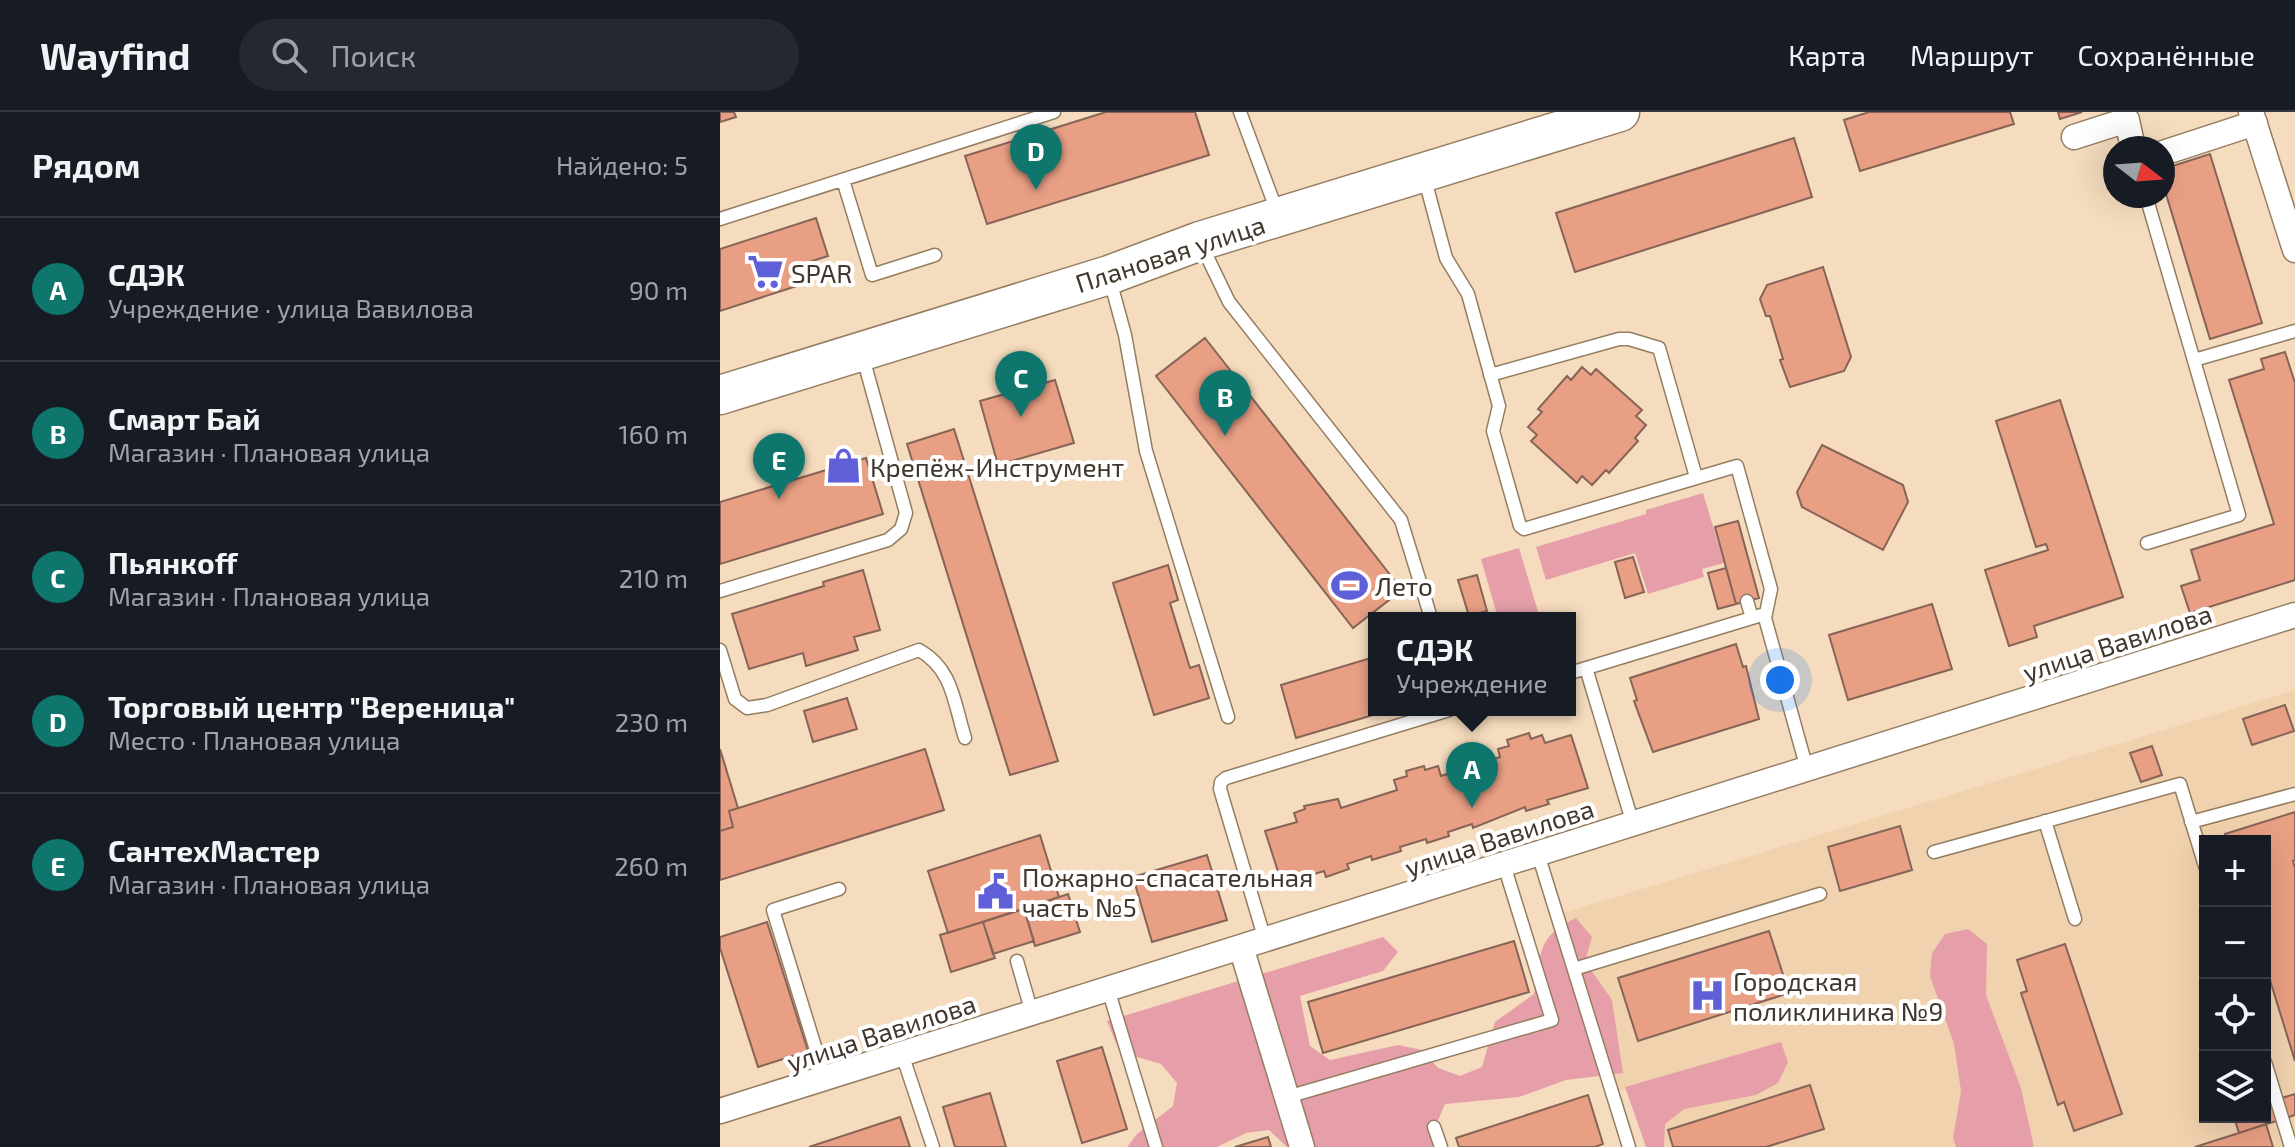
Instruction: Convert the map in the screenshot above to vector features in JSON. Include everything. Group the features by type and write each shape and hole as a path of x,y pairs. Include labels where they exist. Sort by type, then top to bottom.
{"main road":[{"name":"Плановая улица","path":"720,395 1109,275 1200,241 1620,112"}],"street":[{"path":"2175,148 2253,118 2295,250"},
{"path":"2074,137 2127,120 2130,136"},
{"name":"улица Вавилова","path":"720,1111 2295,615"},
{"path":"1241,947 1302,1147"}],"lane":[{"path":"720,219 1054,112"},
{"path":"1240,112 1279,218"},
{"path":"1423,173 1446,258 1468,294 1499,408 1493,431 1522,528 1735,465 1738,467 1771,589 1758,616 1576,671"},
{"path":"843,180 872,275 935,255"},
{"path":"2147,543 2239,515 2150,208"},
{"path":"1200,241 1229,302 1401,520 1429,612"},
{"path":"1109,275 1125,335 1146,451 1228,717"},
{"path":"2194,360 2295,331"},
{"path":"1490,375 1619,339 1659,348 1696,477"},
{"path":"720,591 888,540 901,529 906,513 861,351"},
{"path":"1747,601 1758,616 1807,769"},
{"path":"720,650 735,699 747,708 767,705 919,650 934,659 945,672 965,738"},
{"path":"1586,668 1633,824"},
{"path":"1265,940 1220,789 1221,782 1429,716"},
{"path":"1934,852 2180,784 2199,847"},
{"path":"2191,822 2295,794"},
{"path":"2045,821 2075,919"},
{"path":"1538,854 1629,1147"},
{"path":"1287,1097 1552,1020 1504,865"},
{"path":"825,1079 773,910 839,889"},
{"path":"1574,969 1820,894"},
{"path":"1017,961 1032,1013"},
{"path":"1108,989 1156,1147"},
{"path":"902,1054 933,1147"},
{"path":"2271,1082 2291,1147"},
{"path":"1434,1127 1441,1147"}],"shaded area":[{"path":"1703,493 1724,563 1702,569 1704,577 1648,594 1635,553 1546,580 1536,547 1646,514 1646,510"},
{"path":"1519,548 1538,612 1496,612 1481,559"},
{"path":"2295,690 2295,1147 1650,1147 1630,1088 1614,1092 1560,914"},
{"path":"1576,918 1592,937 1585,961 1612,1000 1623,1073 1566,1080 1519,1097 1445,1104 1435,1127 1440,1147 1287,1147 1269,1130 1246,1133 1217,1147 1127,1147 1137,1134 1173,1106 1177,1083 1161,1064 1137,1057 1116,1043 1107,1021 1383,937 1398,952 1383,971 1300,996 1310,1046 1330,1060 1398,1045 1422,1050 1438,1068 1460,1076 1482,1067 1495,1022 1534,994 1540,958 1547,940"},
{"path":"1968,929 1987,944 1986,995 2021,1088 2034,1147 1956,1147 1953,1138 1961,1091 1954,1044 1930,976 1932,953 1945,934"},
{"path":"1781,1042 1788,1062 1778,1083 1756,1095 1684,1109 1665,1124 1664,1147 1646,1147 1625,1087"}],"building":[{"path":"720,112 734,112 736,117 720,122"},
{"path":"1106,112 1195,112 1209,155 987,224 965,156"},
{"path":"1869,112 2010,112 2014,124 1860,171 1844,120"},
{"path":"2058,112 2082,112 2060,119"},
{"path":"1794,138 1812,197 1575,272 1556,213"},
{"path":"2210,154 2262,323 2210,339 2170,208 2175,208 2175,165"},
{"name":"SPAR","path":"816,218 828,256 806,263 812,281 720,311 720,249"},
{"path":"1823,267 1851,357 1844,371 1790,387 1770,316 1766,316 1760,299 1767,285"},
{"path":"1205,338 1402,590 1374,612 1368,612 1368,616 1353,628 1156,376"},
{"path":"2285,352 2295,383 2295,580 2190,613 2181,586 2200,580 2191,550 2274,524 2229,380 2264,369 2261,359"},
{"path":"1582,367 1591,375 1596,369 1642,410 1636,416 1646,425 1635,438 1638,441 1609,473 1606,470 1592,485 1582,476 1577,483 1531,441 1537,435 1528,427 1542,412 1538,409 1567,376 1571,380"},
{"path":"1055,380 1074,443 998,465 980,401"},
{"path":"2060,400 2123,597 2034,626 2037,637 2009,646 1985,570 2048,550 2046,544 2036,547 1996,421"},
{"path":"954,429 1058,761 1010,775 907,444"},
{"path":"1822,445 1903,485 1908,502 1883,550 1802,507 1797,492"},
{"path":"866,458 883,514 720,564 720,502"},
{"path":"1738,521 1759,598 1736,604 1715,527"},
{"path":"1633,557 1644,592 1625,598 1615,562"},
{"path":"1168,565 1178,600 1170,603 1190,668 1199,665 1209,698 1154,715 1113,583"},
{"path":"1726,568 1736,604 1718,609 1708,573"},
{"path":"863,570 880,630 854,637 858,650 806,666 803,653 749,669 732,614 824,586 823,582"},
{"path":"1477,575 1487,611 1468,612 1458,580"},
{"path":"1932,604 1952,669 1848,700 1829,635"},
{"path":"1736,644 1743,667 1746,666 1759,719 1653,752 1634,701 1637,700 1630,678"},
{"path":"1368,659 1370,716 1296,738 1281,685"},
{"path":"847,698 857,729 813,742 804,711"},
{"path":"2285,705 2294,731 2252,745 2243,719"},
{"path":"1529,733 1531,739 1542,735 1545,743 1571,735 1588,788 1547,800 1549,804 1526,811 1525,807 1473,828 1472,824 1448,832 1449,836 1427,843 1426,839 1400,847 1401,851 1347,864 1349,869 1326,877 1324,871 1282,884 1265,831 1297,822 1294,813 1305,809 1304,806 1338,799 1341,808 1397,790 1394,780 1407,776 1406,771 1438,766 1441,776 1500,757 1498,749 1509,746 1507,740"},
{"path":"2152,746 2162,775 2141,782 2130,753"},
{"path":"720,749 738,808 729,811 733,827 720,831"},
{"path":"925,749 944,810 720,880 720,831 733,827 729,811"},
{"path":"2295,812 2295,1061 2271,983 2271,835 2225,834"},
{"path":"1900,826 1912,870 1840,891 1828,847"},
{"path":"1040,835 1059,897 948,933 928,871"},
{"path":"1207,855 1227,920 1152,942 1133,877"},
{"path":"1068,894 1080,932 1035,946 1024,909"},
{"path":"1024,909 1034,941 993,954 983,922"},
{"path":"767,922 808,1051 758,1067 720,948 720,937"},
{"path":"983,922 995,958 951,972 940,935"},
{"path":"1769,931 1789,993 1638,1041 1618,978"},
{"path":"1514,941 1529,992 1323,1053 1308,1002"},
{"path":"2065,944 2122,1114 2074,1131 2064,1102 2058,1105 2021,993 2027,991 2017,960"},
{"path":"1102,1047 1127,1129 1082,1143 1057,1061"},
{"path":"1810,1085 1824,1129 1766,1147 1673,1147 1668,1130"},
{"path":"990,1093 1006,1147 955,1147 943,1107"},
{"path":"2295,1094 2295,1115 2271,1123 2271,1101"},
{"path":"1588,1095 1603,1144 1595,1147 1459,1147 1456,1138"},
{"path":"900,1117 910,1147 809,1147"},
{"path":"2236,1123 2270,1123 2239,1133"},
{"path":"2266,1124 2273,1147 2195,1147 2239,1133"},
{"path":"1268,1137 1271,1147 1235,1147"}],"place":[{"name":"Торговый центр \"Вереница\"","path":"1036,190"},
{"name":"SPAR","path":"765,272"},
{"name":"Пьянкоff","path":"1021,417"},
{"name":"Смарт Бай","path":"1225,436"},
{"name":"Крепёж-Инструмент","path":"844,466"},
{"name":"СантехМастер","path":"779,499"},
{"name":"Лето","path":"1349,585"},
{"name":"СДЭК","path":"1472,808"},
{"name":"Пожарно-спасательная часть №5","path":"996,891"},
{"name":"Городская поликлиника №9","path":"1707,995"}]}
